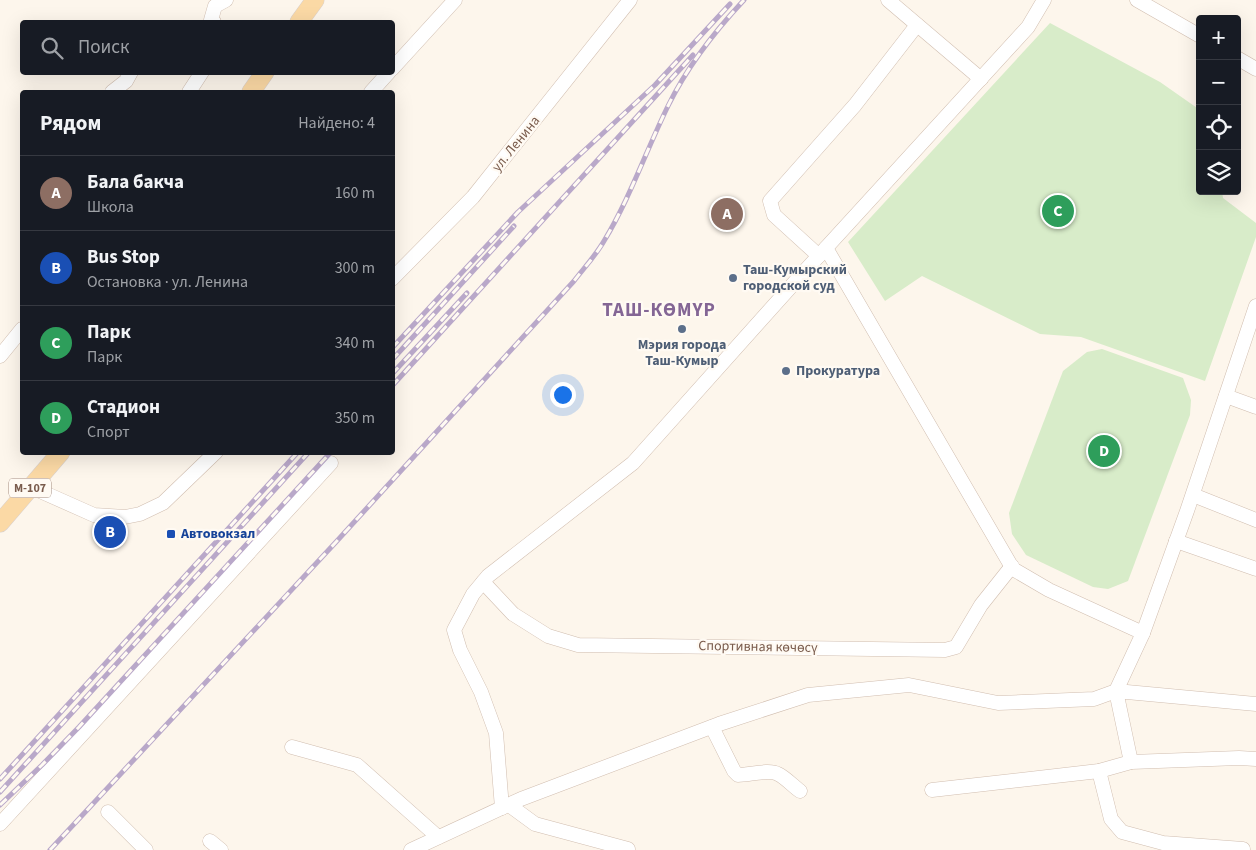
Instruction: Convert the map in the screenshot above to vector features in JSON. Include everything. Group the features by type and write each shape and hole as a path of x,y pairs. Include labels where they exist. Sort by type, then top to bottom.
{"main road":[{"path":"300,20 315,0"},
{"path":"253,90 263,75"},
{"name":"М-107","path":"0,523 57,455"}],"street":[{"path":"212,20 215,6 226,0"},
{"path":"395,66 455,0"},
{"name":"ул. Ленина","path":"395,276 473,197 630,0"},
{"path":"888,0 980,80"},
{"path":"506,806 496,733 481,692 460,650 454,630 473,594 488,576 633,463 822,252 1028,27 1044,0"},
{"path":"1137,0 1196,34"},
{"path":"917,25 854,105 770,201 774,215 822,252 1013,569 1049,590 1143,633"},
{"path":"1241,60 1256,68"},
{"path":"115,90 126,81 130,75"},
{"path":"190,90 200,75"},
{"path":"373,90 386,75"},
{"path":"1132,762 1116,691 1143,633 1253,324 1256,306"},
{"path":"0,356 20,331"},
{"path":"1226,396 1256,407"},
{"path":"31,486 94,515 125,517 140,514 163,503 213,455"},
{"path":"0,824 331,463"},
{"path":"1193,495 1256,520"},
{"path":"1176,541 1256,569"},
{"name":"Спортивная көчөсү","path":"483,582 513,614 548,636 578,645 945,650 956,646 981,604 1012,566"},
{"path":"411,850 521,799 712,727 808,695 909,685 998,703 1094,699 1116,691 1256,704"},
{"path":"712,727 734,771 738,775 766,772 777,773 800,791"},
{"path":"292,747 358,765 438,838"},
{"path":"932,790 1099,771 1132,762 1256,759"},
{"path":"1099,771 1110,819 1122,832 1163,843 1243,849"},
{"path":"506,806 535,824 628,849"},
{"path":"108,812 146,850"}],"green space":[{"path":"1050,23 1160,82 1196,107 1196,195 1223,195 1223,198 1256,223 1256,237 1205,381 1081,337 1040,334 922,276 885,301 848,242"},
{"path":"1102,349 1183,378 1191,400 1190,415 1128,581 1108,589 1093,587 1026,555 1012,534 1009,513 1063,371 1087,352"}],"railway":[{"path":"50,850 336,542 574,281 604,241 613,225 668,106 684,77 712,37 744,0"},
{"path":"395,345 518,212 655,85 730,4"},
{"path":"395,383 693,55"},
{"path":"395,357 514,226"},
{"path":"395,371 467,293"},
{"path":"0,779 295,455"},
{"path":"0,792 306,455"},
{"path":"0,805 79,727 328,455"}],"place":[{"name":"Парк","path":"1058,211"},
{"name":"Бала бакча","path":"727,214"},
{"name":"Таш-Кумырский городской суд","path":"733,278"},
{"name":"Мэрия города Таш-Кумыр","path":"682,329"},
{"name":"Прокуратура","path":"786,371"},
{"name":"Стадион","path":"1104,451"},
{"name":"Bus Stop","path":"110,532"},
{"name":"Автовокзал","path":"171,534"}],"district":[{"name":"ТАШ-КӨМҮР","path":"659,310"}]}
